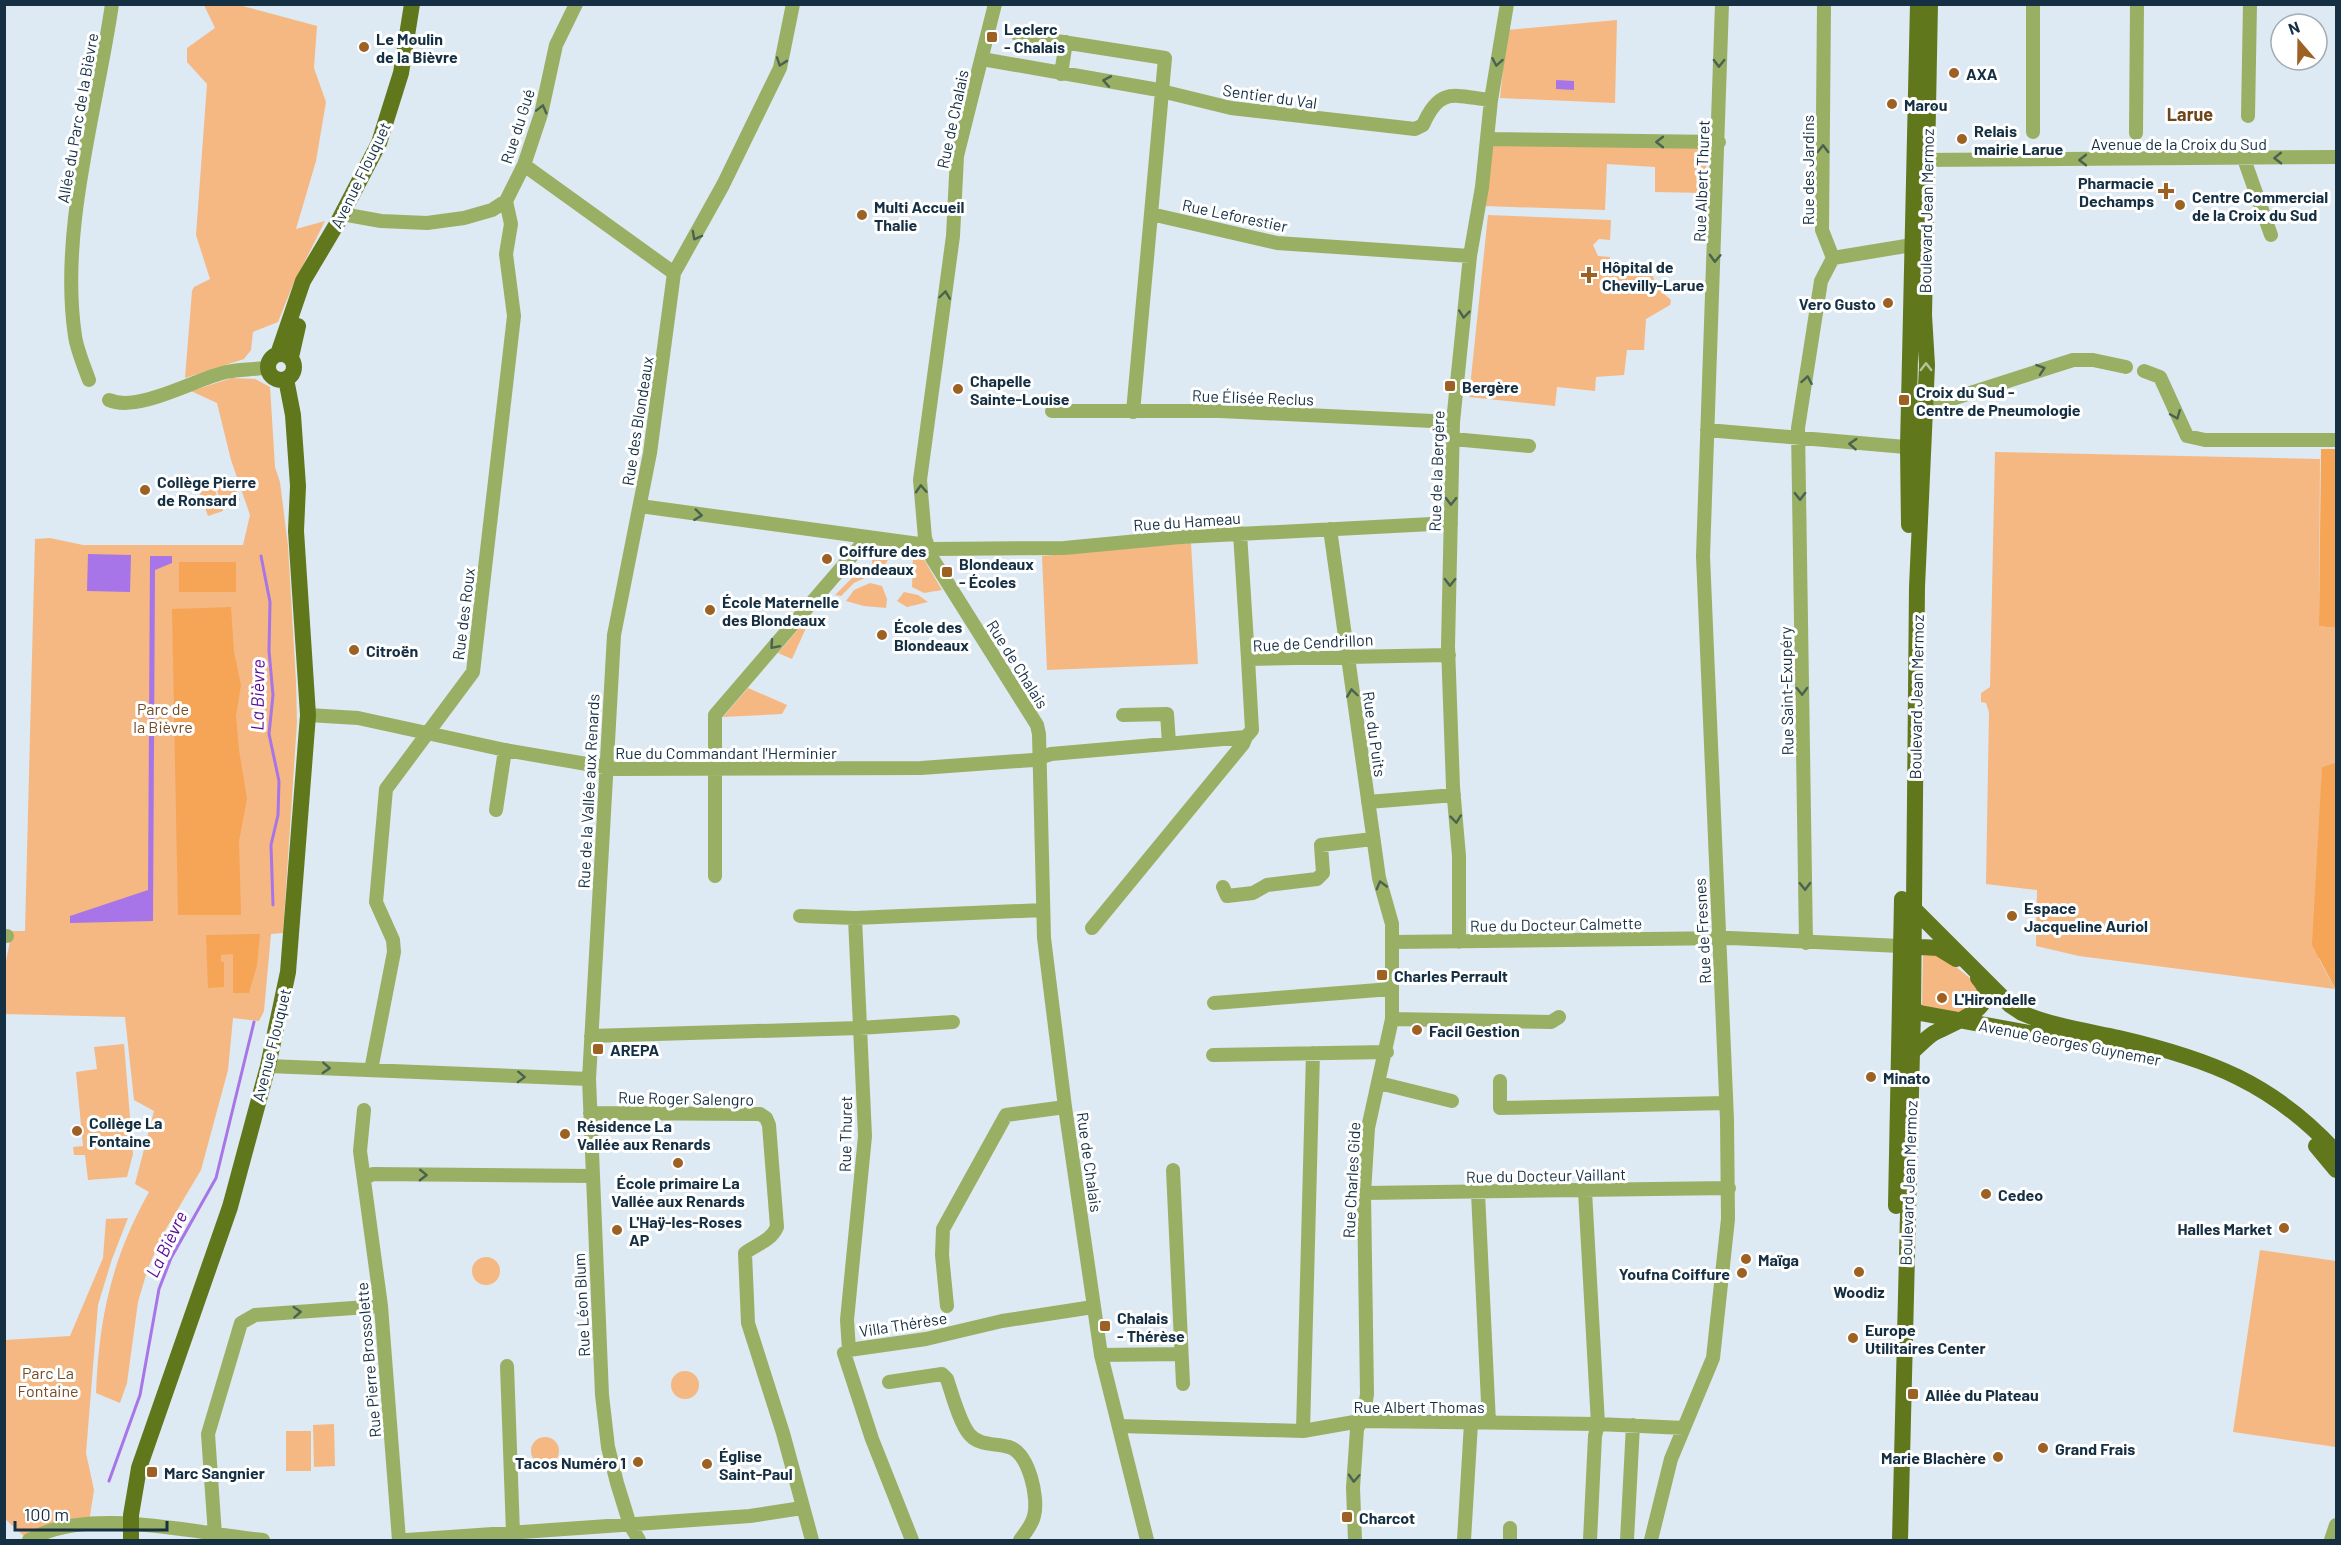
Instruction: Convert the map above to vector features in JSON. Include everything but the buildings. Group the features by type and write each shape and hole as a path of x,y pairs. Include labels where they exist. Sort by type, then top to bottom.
{"main road":[{"name":"Avenue Flouquet","path":"130,1532 139,1468 230,1207 268,1066 291,954 308,715 296,531 280,367 303,281 368,167 389,117 406,48 412,4"},
{"name":"Boulevard Jean Mermoz","path":"1898,1386 1913,1011 1907,946 1910,475 1926,406 1918,4"},
{"name":"Boulevard Jean Mermoz","path":"1898,1386 1900,987 1913,908 1918,554 1916,448 1909,393 1912,245 1930,4"},
{"name":"Avenue Georges Guynemer","path":"1913,908 2010,1005 2022,1013 2193,1058 2234,1074 2282,1101 2337,1154"},
{"path":"1907,946 1938,948 1968,964 1983,984 1986,999 1980,1007 1962,1020 1934,1034 1912,1052"},
{"path":"1900,987 1905,1007 1913,1011"},
{"name":"Avenue Georges Guynemer","path":"1913,1011 2017,1033 2129,1051 2219,1079 2256,1098 2287,1118 2337,1170"},
{"path":"2282,1101 2287,1118"},
{"path":"2302,1132 2316,1136 2337,1154"},
{"path":"1889,1540 1898,1386"},
{"path":"1898,1386 1900,1540"}],"street":[{"name":"Allée du Parc de la Bièvre","path":"89,380 75,337 74,244 84,152 103,67 112,4"},
{"name":"Rue du Gué","path":"506,201 524,165 541,114 556,45 576,4"},
{"path":"524,165 674,273 723,185 780,68 787,46 793,4"},
{"name":"Rue de Chalais","path":"995,4 957,156 952,244 920,480 926,547 1037,725 1040,758 1043,910 1065,1107 1101,1355 1145,1540"},
{"name":"Rue de la Bergère","path":"1459,942 1459,856 1454,795 1449,655 1453,422 1470,256 1491,100 1507,4"},
{"name":"Rue Albert Thuret","path":"1707,430 1715,247 1714,199 1719,142 1718,64 1722,4"},
{"name":"Rue des Jardins","path":"1824,4 1822,230 1833,258"},
{"path":"2033,4 2033,132"},
{"path":"2136,133 2138,4"},
{"path":"2248,116 2250,4"},
{"path":"1018,35 1166,58 1132,411"},
{"path":"1061,74 1066,42"},
{"path":"982,59 1164,93"},
{"name":"Sentier du Val","path":"1164,93 1231,108 1414,129 1423,126 1431,106 1446,96 1491,100"},
{"path":"1487,139 1719,142"},
{"name":"Avenue de la Croix du Sud","path":"1920,160 2337,157"},
{"path":"2244,159 2271,235"},
{"path":"342,214 381,221 427,223 464,218 492,210 506,201"},
{"name":"Rue des Roux","path":"372,1070 394,952 393,940 375,902 384,793 473,672 514,316 506,254 511,224 506,201"},
{"name":"Rue Leforestier","path":"1151,214 1276,243 1470,256"},
{"path":"1798,438 1821,281 1833,258 1912,245"},
{"name":"Rue des Blondeaux","path":"674,273 652,442 640,507 868,537 926,547"},
{"path":"1909,393 1926,406 2064,362 2093,360 2126,367"},
{"path":"109,400 116,404 138,402 227,372 280,367"},
{"path":"2144,371 2160,377 2187,435 2205,440 2337,440"},
{"name":"Rue Élisée Reclus","path":"1052,411 1220,411 1453,422"},
{"path":"1707,430 1916,448"},
{"name":"Rue de Fresnes","path":"1651,1540 1671,1459 1713,1358 1727,1237 1729,1188 1703,556 1707,430"},
{"name":"Rue Saint-Exupéry","path":"1798,438 1806,943"},
{"path":"1453,439 1528,446"},
{"name":"Rue de la Vallée aux Renards","path":"589,1079 614,635 640,507"},
{"name":"Rue du Hameau","path":"926,547 933,549 1064,548 1240,533 1451,523"},
{"name":"Rue du Puits","path":"1330,529 1378,878 1392,924 1393,942"},
{"path":"1240,533 1248,659"},
{"path":"715,876 715,715 868,537"},
{"name":"Rue de Cendrillon","path":"1246,736 1252,730 1248,659 1346,655 1449,655"},
{"path":"1123,715 1167,714 1169,744"},
{"name":"Rue du Commandant l'Herminier","path":"308,715 358,718 505,750 605,768 714,770 921,768 1040,758"},
{"path":"1040,758 1051,754 1246,736 1243,744 1092,928"},
{"path":"496,810 505,750"},
{"path":"1368,802 1454,795"},
{"path":"1223,887 1227,896 1253,893 1268,885 1317,879 1323,873 1321,845 1373,839"},
{"path":"800,916 855,918 1043,910"},
{"name":"Rue Thuret","path":"849,1350 847,1320 865,1136 855,918"},
{"name":"Rue du Docteur Calmette","path":"1393,942 1718,938 1907,946"},
{"name":"Rue Charles Gide","path":"1355,1540 1353,1488 1357,1429 1364,1414 1367,1394 1364,1193 1368,1128 1387,1052 1392,1019 1393,942"},
{"path":"1214,1003 1391,989"},
{"path":"1392,1019 1551,1022 1559,1017"},
{"path":"591,1036 859,1028 953,1022"},
{"path":"1213,1055 1387,1052"},
{"path":"1303,1431 1313,1053"},
{"path":"268,1066 589,1079"},
{"name":"Rue Léon Blum","path":"589,1079 602,1395 608,1447 630,1525 639,1540"},
{"path":"1500,1081 1500,1108 1726,1103"},
{"path":"1379,1083 1452,1101"},
{"path":"946,1306 942,1255 944,1229 1006,1115 1065,1107"},
{"name":"Rue Pierre Brossolette","path":"364,1110 360,1151 381,1306 399,1540"},
{"name":"Rue Roger Salengro","path":"590,1113 759,1114 766,1118 769,1125 777,1227 774,1235 745,1252 746,1309 783,1432 802,1508"},
{"path":"1173,1170 1183,1384"},
{"path":"365,1178 373,1174 592,1176"},
{"name":"Rue du Docteur Vaillant","path":"1364,1193 1729,1188"},
{"path":"1585,1191 1598,1424 1594,1436 1590,1540"},
{"path":"1478,1193 1489,1423"},
{"path":"215,1534 208,1434 241,1323 255,1315 381,1306"},
{"name":"Villa Thérèse","path":"912,1540 872,1439 844,1353 849,1350 926,1339 1002,1321 1093,1307"},
{"path":"1101,1355 1180,1354"},
{"path":"507,1366 513,1533"},
{"path":"889,1382 942,1374 947,1379 968,1433 977,1442 1010,1447 1020,1453 1037,1502 1034,1518 1020,1540"},
{"name":"Rue Albert Thomas","path":"1119,1426 1303,1431 1360,1421 1685,1426"},
{"path":"1464,1540 1471,1423"},
{"path":"1627,1540 1633,1425"},
{"path":"407,1540 750,1516 802,1508 812,1540"},
{"path":"2331,1540 2337,1525"},
{"path":"29,1540 66,1527 130,1532 215,1534 263,1540"}],"green space":[{"path":"204,5 239,5 317,26 314,68 326,102 316,161 296,229 325,221 292,287 278,322 253,332 251,350 244,359 185,378 192,291 194,287 210,279 196,235 207,84 187,62 187,48 215,28"},
{"path":"1617,20 1615,103 1500,98 1507,30"},
{"path":"1495,145 1707,146 1705,193 1655,192 1655,167 1607,164 1605,210 1484,206 1492,147"},
{"path":"1488,215 1611,220 1610,240 1599,239 1593,245 1598,256 1610,257 1609,275 1653,276 1656,287 1671,300 1670,305 1646,319 1644,350 1627,350 1624,375 1596,377 1595,391 1557,387 1555,406 1469,397"},
{"name":"Parc de la Bièvre","path":"232,378 255,379 270,387 275,467 280,482 288,546 297,722 283,933 271,934 264,1011 259,1021 233,1018 228,1070 201,1170 163,1234 148,1268 138,1302 127,1383 120,1403 96,1393 100,1339 104,1313 117,1265 136,1216 149,1192 135,1184 154,1111 134,1100 125,1017 5,1014 5,966 12,931 25,931 35,539 50,538 83,545 243,545 250,515 231,460 217,403 191,391"},
{"path":"1995,452 2320,459 2319,626 2336,628 2336,762 2322,767 2319,959 2335,989 2079,956 2036,946 2037,890 1986,884 1989,712 1986,703 1981,702 1981,693 1990,687"},
{"path":"231,477 240,500 223,507 214,483"},
{"path":"212,483 223,511 208,516 198,488"},
{"path":"1191,543 1198,664 1047,670 1042,556"},
{"path":"913,556 922,556 942,590 924,593 912,587"},
{"path":"872,560 888,560 879,575 873,571"},
{"path":"865,565 869,576 854,583 841,596 835,595"},
{"path":"870,583 882,586 887,599 886,608 864,606 846,601 854,590"},
{"path":"904,592 918,595 928,602 907,607 897,601"},
{"path":"808,618 810,619 792,659 778,653"},
{"path":"748,688 787,705 782,714 723,717"},
{"path":"1923,954 1940,954 1976,983 1981,991 1969,1010 1938,1012 1922,1005"},
{"path":"124,1044 133,1154 127,1177 88,1180 85,1155 74,1155 73,1147 83,1146 76,1072 97,1069 94,1047"},
{"name":"Parc La Fontaine","path":"128,1218 98,1305 86,1453 94,1490 89,1522 25,1537 5,1519 5,1340 70,1336 103,1258 106,1219"},
{"path":"2260,1250 2336,1261 2336,1447 2233,1432"},
{"path":"486,1257 496,1261 500,1271 496,1281 486,1285 476,1281 472,1271 476,1261"},
{"path":"685,1371 695,1375 699,1385 695,1395 685,1399 675,1395 671,1385 675,1375"},
{"path":"334,1424 335,1466 314,1467 313,1425"},
{"path":"286,1431 311,1431 311,1471 286,1471"},
{"path":"545,1437 555,1441 559,1451 555,1461 545,1465 535,1461 531,1451 535,1441"}],"shaded area":[{"path":"1556,80 1574,81 1574,90 1556,89"},
{"path":"2321,449 2336,449 2336,628 2319,626"},
{"path":"88,554 131,555 130,592 87,591"},
{"path":"150,556 172,556 172,563 155,570 153,921 70,923 70,916 148,890"},
{"path":"179,562 236,562 236,592 179,592"},
{"path":"231,607 234,652 241,685 236,716 247,799 239,841 241,915 178,915 172,609"},
{"path":"2336,762 2336,990 2312,945 2322,767"},
{"path":"260,934 257,965 249,993 233,993 233,954 221,955 221,962 224,962 224,987 208,988 206,935"}],"waterway":[{"name":"La Bièvre","path":"261,556 270,602 269,651 273,695 269,734 279,781 278,815 271,845 273,905"},
{"name":"La Bièvre","path":"109,1481 140,1395 159,1289 171,1258 216,1178 254,1022"}],"place":[{"name":"Leclerc - Chalais","path":"992,37"},
{"name":"Le Moulin de la Bièvre","path":"364,47"},
{"name":"AXA","path":"1954,73"},
{"name":"Marou","path":"1892,104"},
{"name":"Relais mairie Larue","path":"1962,139"},
{"name":"Pharmacie Dechamps","path":"2166,191"},
{"name":"Centre Commercial de la Croix du Sud","path":"2180,205"},
{"name":"Multi Accueil Thalie","path":"862,215"},
{"name":"Hôpital de Chevilly-Larue","path":"1589,275"},
{"name":"Vero Gusto","path":"1888,303"},
{"name":"Bergère","path":"1450,386"},
{"name":"Chapelle Sainte-Louise","path":"958,389"},
{"name":"Croix du Sud - Centre de Pneumologie","path":"1904,400"},
{"name":"Collège Pierre de Ronsard","path":"145,490"},
{"name":"Coiffure des Blondeaux","path":"827,559"},
{"name":"Blondeaux - Écoles","path":"947,572"},
{"name":"École Maternelle des Blondeaux","path":"710,610"},
{"name":"École des Blondeaux","path":"882,635"},
{"name":"Citroën","path":"354,650"},
{"name":"Espace Jacqueline Auriol","path":"2012,916"},
{"name":"Charles Perrault","path":"1382,975"},
{"name":"L'Hirondelle","path":"1942,998"},
{"name":"Facil Gestion","path":"1417,1030"},
{"name":"AREPA","path":"598,1049"},
{"name":"Minato","path":"1871,1077"},
{"name":"Collège La Fontaine","path":"77,1131"},
{"name":"Résidence La Vallée aux Renards","path":"565,1134"},
{"name":"École primaire La Vallée aux Renards","path":"678,1163"},
{"name":"Cedeo","path":"1986,1194"},
{"name":"Halles Market","path":"2284,1228"},
{"name":"L'Haÿ-les-Roses AP","path":"617,1230"},
{"name":"Maïga","path":"1746,1259"},
{"name":"Woodiz","path":"1859,1272"},
{"name":"Youfna Coiffure","path":"1742,1273"},
{"name":"Chalais - Thérèse","path":"1105,1326"},
{"name":"Europe Utilitaires Center","path":"1853,1338"},
{"name":"Allée du Plateau","path":"1913,1394"},
{"name":"Grand Frais","path":"2043,1448"},
{"name":"Marie Blachère","path":"1998,1457"},
{"name":"Tacos Numéro 1","path":"638,1462"},
{"name":"Église Saint-Paul","path":"707,1464"},
{"name":"Marc Sangnier","path":"152,1472"},
{"name":"Charcot","path":"1347,1517"}],"district":[{"name":"Larue","path":"2190,114"}]}
